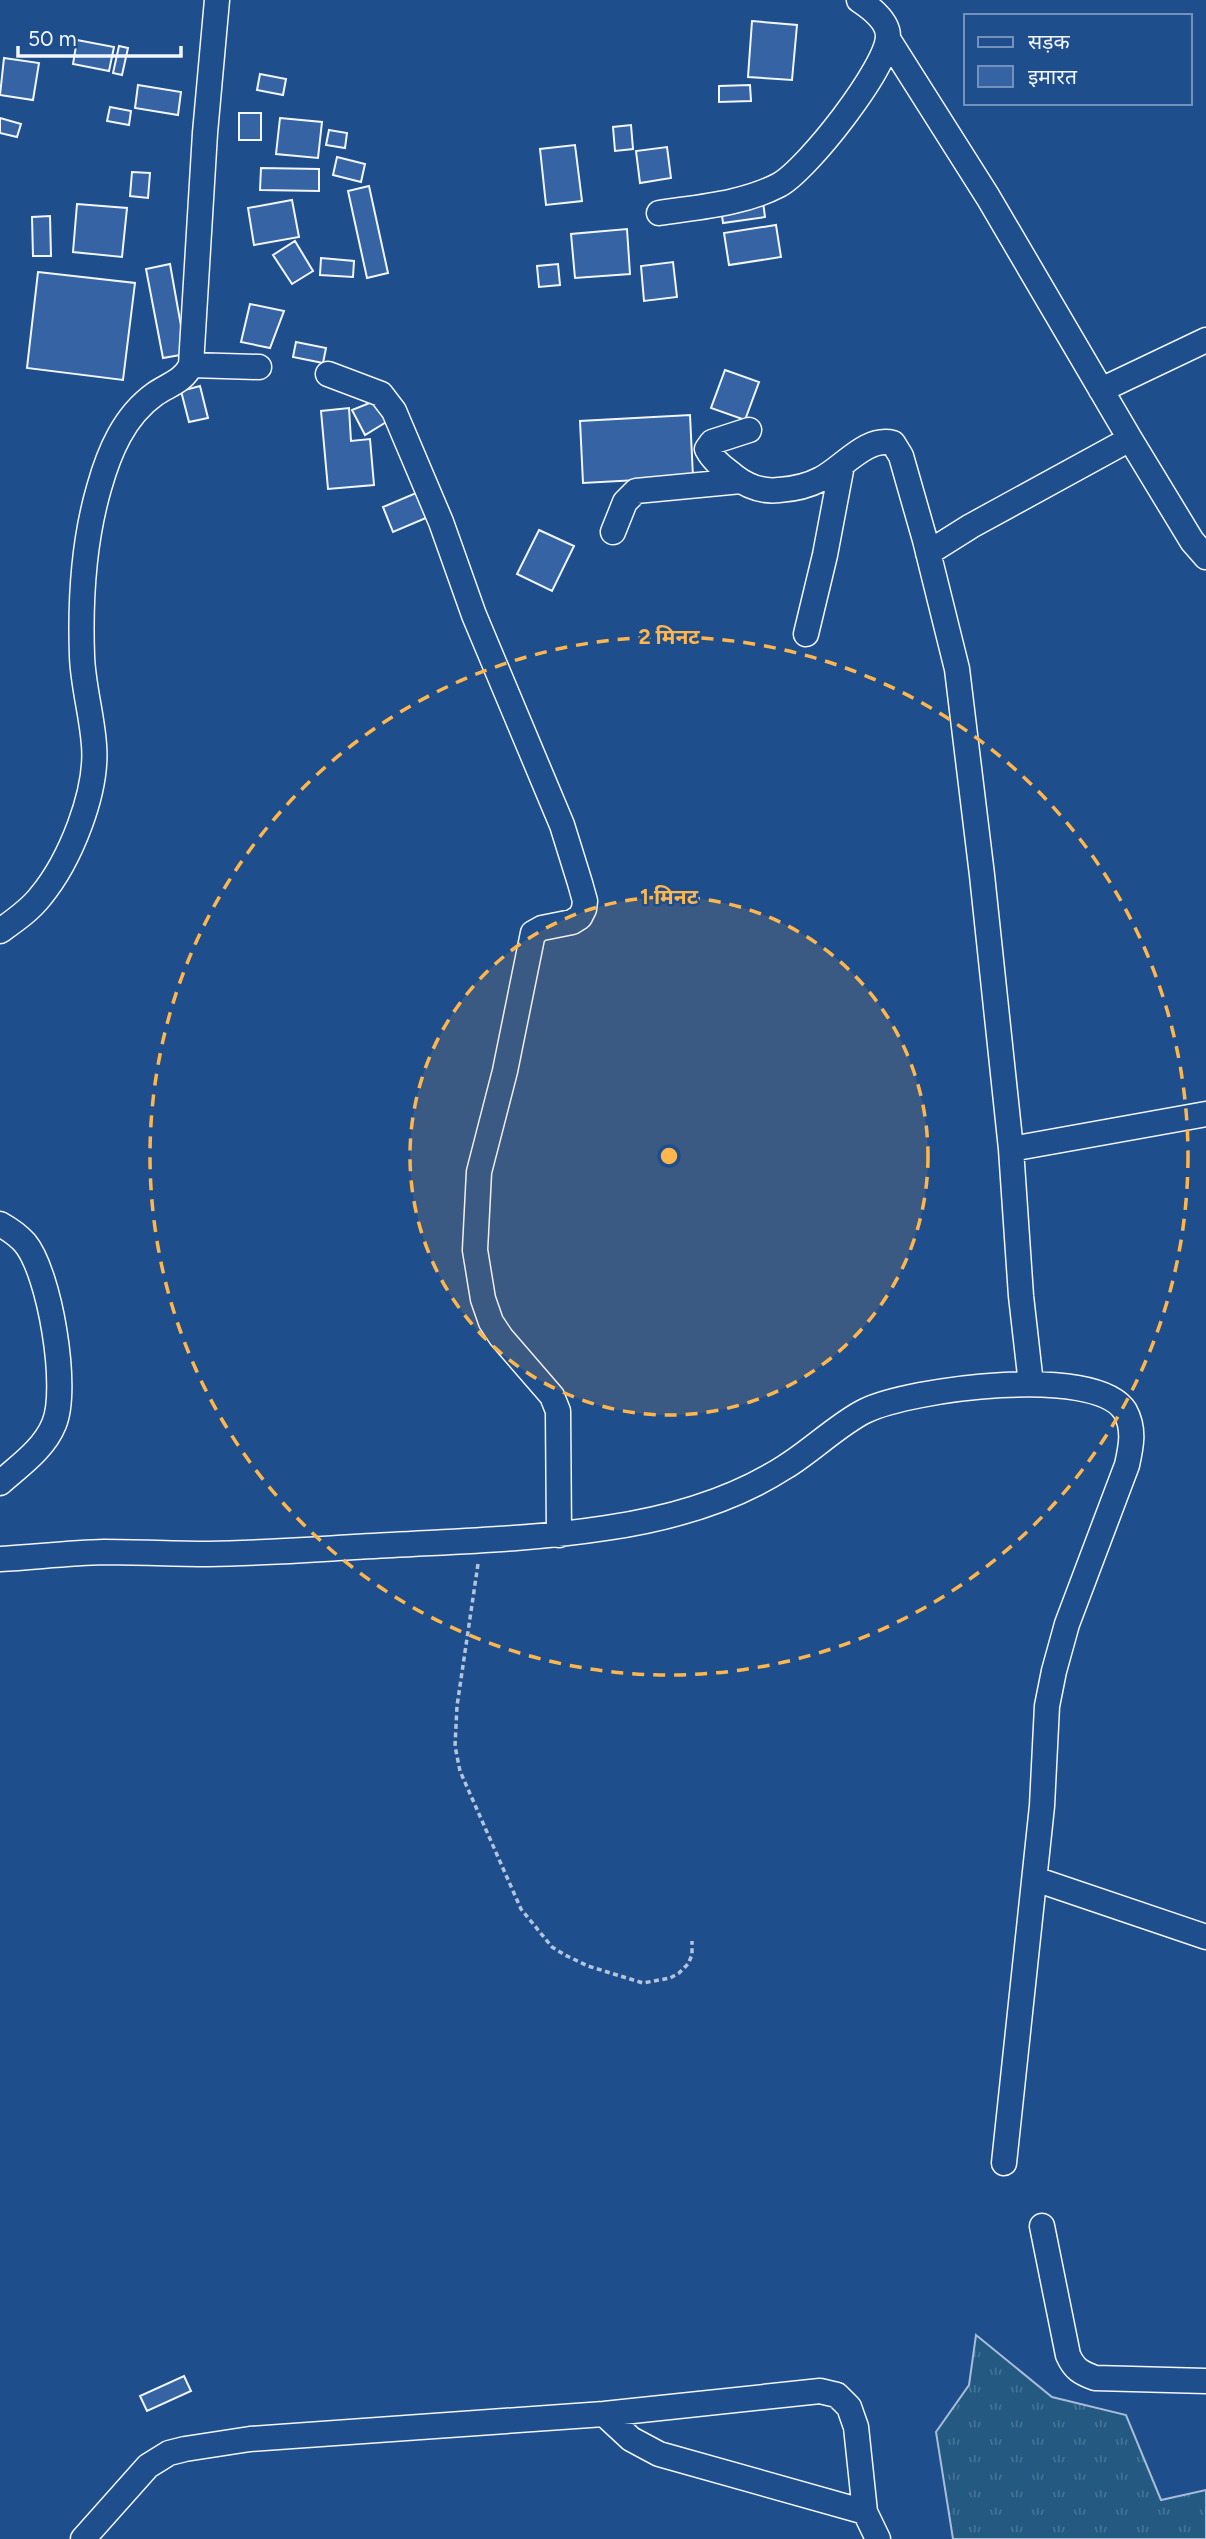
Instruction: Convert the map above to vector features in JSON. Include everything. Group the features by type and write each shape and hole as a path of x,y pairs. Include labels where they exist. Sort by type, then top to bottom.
{"street":[{"path":"3,924 40,898 64,860 72,844 91,783 94,746 82,655 83,565 91,515 100,484 112,449 134,413 155,394 182,378 191,365 205,133 217,0"},
{"path":"859,0 886,26 888,39 988,198 1192,541 1206,557"},
{"path":"659,213 718,204 757,194 796,174 832,133 879,64 888,39"},
{"path":"1101,390 1206,340"},
{"path":"191,365 259,367"},
{"path":"328,374 381,394 394,411 441,522 474,615 562,825 585,901 580,917 572,922 542,928 533,933 505,1071 483,1152 476,1192 475,1250 483,1299 491,1322 500,1337 552,1396 558,1411 559,1535"},
{"path":"750,430 712,442 707,449 711,456 741,481 758,489 790,490 822,478 878,443 892,443 901,456 957,668 1011,1149 1021,1296 1031,1384"},
{"path":"928,553 971,526 1130,439"},
{"path":"806,634 825,555 842,465"},
{"path":"613,532 625,502 636,491 741,481"},
{"path":"1011,1149 1206,1114"},
{"path":"0,1224 25,1243 44,1279 55,1328 58,1378 58,1410 50,1433 32,1455 0,1483"},
{"path":"0,1559 103,1552 219,1553 559,1535 662,1518 712,1502 783,1469 864,1411 900,1399 983,1386 1031,1384 1093,1391 1109,1398 1124,1410 1133,1442 1127,1465 1067,1624 1047,1706 1042,1806 1004,2163"},
{"path":"1035,1879 1206,1937"},
{"path":"1042,2226 1069,2355 1072,2364 1080,2373 1095,2378 1206,2381"},
{"path":"92,2537 148,2466 169,2453 185,2449 250,2439 604,2414 820,2391 837,2395 849,2407 856,2427 865,2512 878,2539"},
{"path":"604,2414 631,2439 659,2454 865,2512"}],"path":[{"path":"481,1541 457,1706 455,1745 460,1771 522,1909 552,1947 565,1955 599,1970 643,1983 660,1981 679,1973 692,1955 692,1941"}],"green space":[{"path":"976,2335 1052,2397 1126,2415 1161,2500 1206,2490 1206,2539 953,2539 936,2432 969,2385"}],"building":[{"path":"752,21 797,25 792,80 748,77"},
{"path":"77,40 114,47 109,71 73,64"},
{"path":"119,46 128,48 122,75 113,73"},
{"path":"4,58 39,63 33,100 0,95"},
{"path":"260,74 286,79 283,95 257,90"},
{"path":"138,85 181,92 178,115 135,108"},
{"path":"750,85 751,101 719,102 719,86"},
{"path":"110,107 131,111 129,125 107,121"},
{"path":"239,113 261,113 261,140 239,140"},
{"path":"0,118 21,124 17,137 0,133"},
{"path":"280,118 322,122 318,158 276,154"},
{"path":"631,125 633,149 615,151 613,127"},
{"path":"329,130 347,133 345,148 326,145"},
{"path":"575,145 582,201 546,205 540,149"},
{"path":"667,147 671,178 640,183 636,151"},
{"path":"337,157 365,164 361,182 333,175"},
{"path":"261,168 319,169 319,191 260,190"},
{"path":"132,172 150,173 148,198 130,196"},
{"path":"369,186 388,273 367,278 348,191"},
{"path":"292,200 299,237 254,245 248,208"},
{"path":"763,202 765,217 723,223 721,208"},
{"path":"77,204 127,208 122,257 73,252"},
{"path":"50,216 51,256 33,256 32,217"},
{"path":"776,225 781,257 729,265 724,233"},
{"path":"627,229 630,274 575,278 571,234"},
{"path":"295,241 313,271 292,284 273,255"},
{"path":"321,258 354,261 353,277 320,275"},
{"path":"673,262 677,297 644,301 641,266"},
{"path":"170,264 186,354 163,358 146,269"},
{"path":"558,264 560,285 539,287 537,266"},
{"path":"38,272 135,283 123,380 27,368"},
{"path":"250,304 284,311 270,348 241,342"},
{"path":"296,342 326,348 323,363 293,357"},
{"path":"725,370 759,382 745,420 711,408"},
{"path":"200,386 208,418 189,422 181,391"},
{"path":"377,400 388,421 365,435 352,410"},
{"path":"349,408 351,441 370,439 374,485 328,489 321,411"},
{"path":"690,415 693,477 583,483 580,421"},
{"path":"416,493 426,518 393,532 383,507"},
{"path":"539,530 574,546 552,591 517,574"},
{"path":"184,2376 191,2391 147,2411 140,2396"}]}
